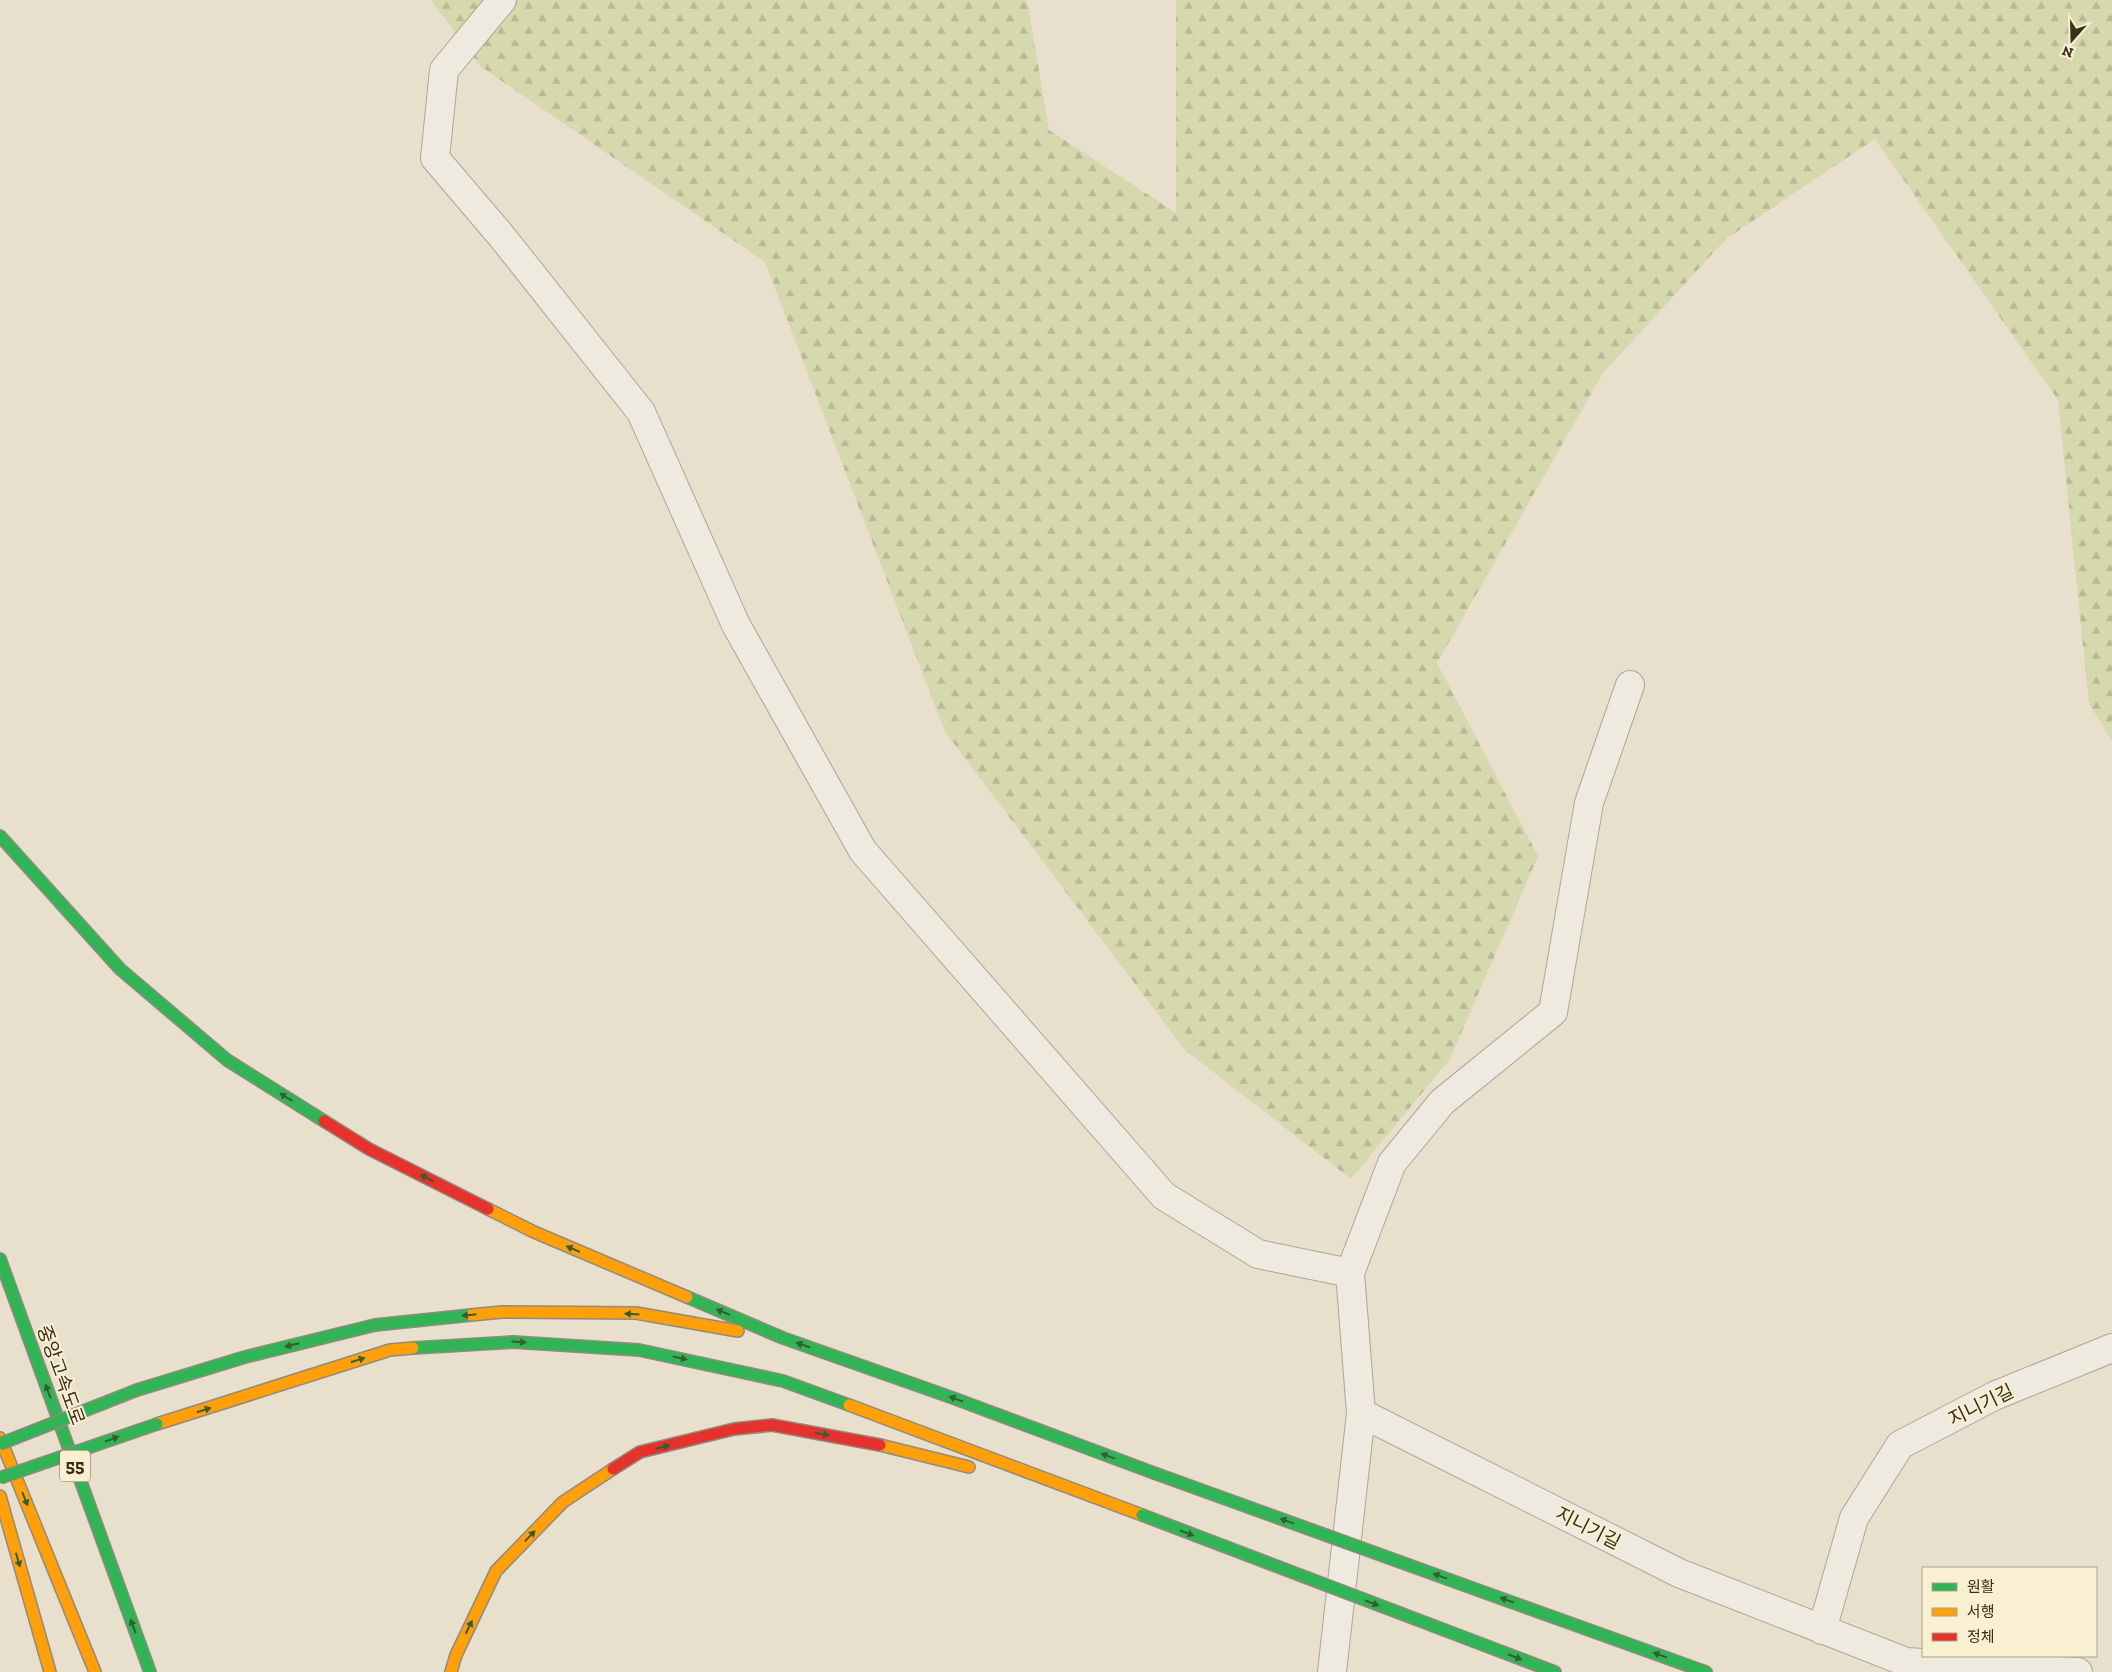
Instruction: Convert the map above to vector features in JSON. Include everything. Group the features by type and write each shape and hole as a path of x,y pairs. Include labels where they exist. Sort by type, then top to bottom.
{"highway":[{"path":"0,836 120,970 227,1060 370,1149 525,1228 784,1338 1706,1672"},
{"name":"중앙고속도로","path":"0,1259 150,1672"},
{"path":"0,1444 137,1390 245,1357 375,1325 502,1312 636,1313 784,1338"},
{"path":"0,1478 157,1424 390,1350 513,1342 639,1350 782,1381 1555,1672"},
{"path":"451,1672 456,1655 496,1571 563,1502 640,1452 734,1429 772,1425 866,1442 981,1470"},
{"path":"0,1438 95,1672"},
{"path":"1001,1474 1087,1496"},
{"path":"0,1496 50,1672"}],"street":[{"path":"502,0 444,70 435,158 503,238 641,412 736,625 863,851 1164,1196 1258,1254 1350,1273"},
{"path":"1332,1672 1361,1413 1350,1273 1392,1163 1442,1102 1553,1012 1589,803 1630,686"},
{"name":"지니기길","path":"1822,1630 1854,1518 1900,1445 1994,1396 2112,1348"},
{"name":"지니기길","path":"1361,1413 1679,1573 1906,1662 2078,1672"}],"green space":[{"path":"431,0 1027,0 1049,130 1176,213 1176,0 2112,0 2112,741 2089,704 2058,400 1875,139 1726,239 1603,373 1437,663 1538,856 1450,1059 1351,1179 1185,1050 945,732 765,262 480,66"}],"traffic: fast":[{"path":"0,836 120,969 227,1060 324,1121"},
{"path":"0,1259 150,1672"},
{"path":"687,1297 783,1338 953,1398 1154,1473"},
{"path":"137,1390 245,1357 375,1325 471,1315"},
{"path":"413,1348 513,1342 639,1350 783,1381 849,1405"},
{"path":"0,1444 137,1390"},
{"path":"0,1478 157,1424"},
{"path":"1154,1473 1486,1593"},
{"path":"1142,1515 1476,1642"},
{"path":"1486,1593 1706,1672"},
{"path":"1476,1642 1555,1672"}],"traffic: slow":[{"path":"488,1209 534,1232 687,1297"},
{"path":"471,1315 502,1312 636,1313 738,1331"},
{"path":"157,1424 390,1350 413,1348"},
{"path":"849,1405 1142,1515"},
{"path":"0,1438 95,1672"},
{"path":"880,1445 969,1467"},
{"path":"451,1672 456,1655 496,1571 563,1502 613,1469"},
{"path":"0,1496 50,1672"}],"traffic: jam":[{"path":"324,1121 369,1149 488,1209"},
{"path":"613,1469 640,1452 734,1429 772,1425 880,1445"}]}
